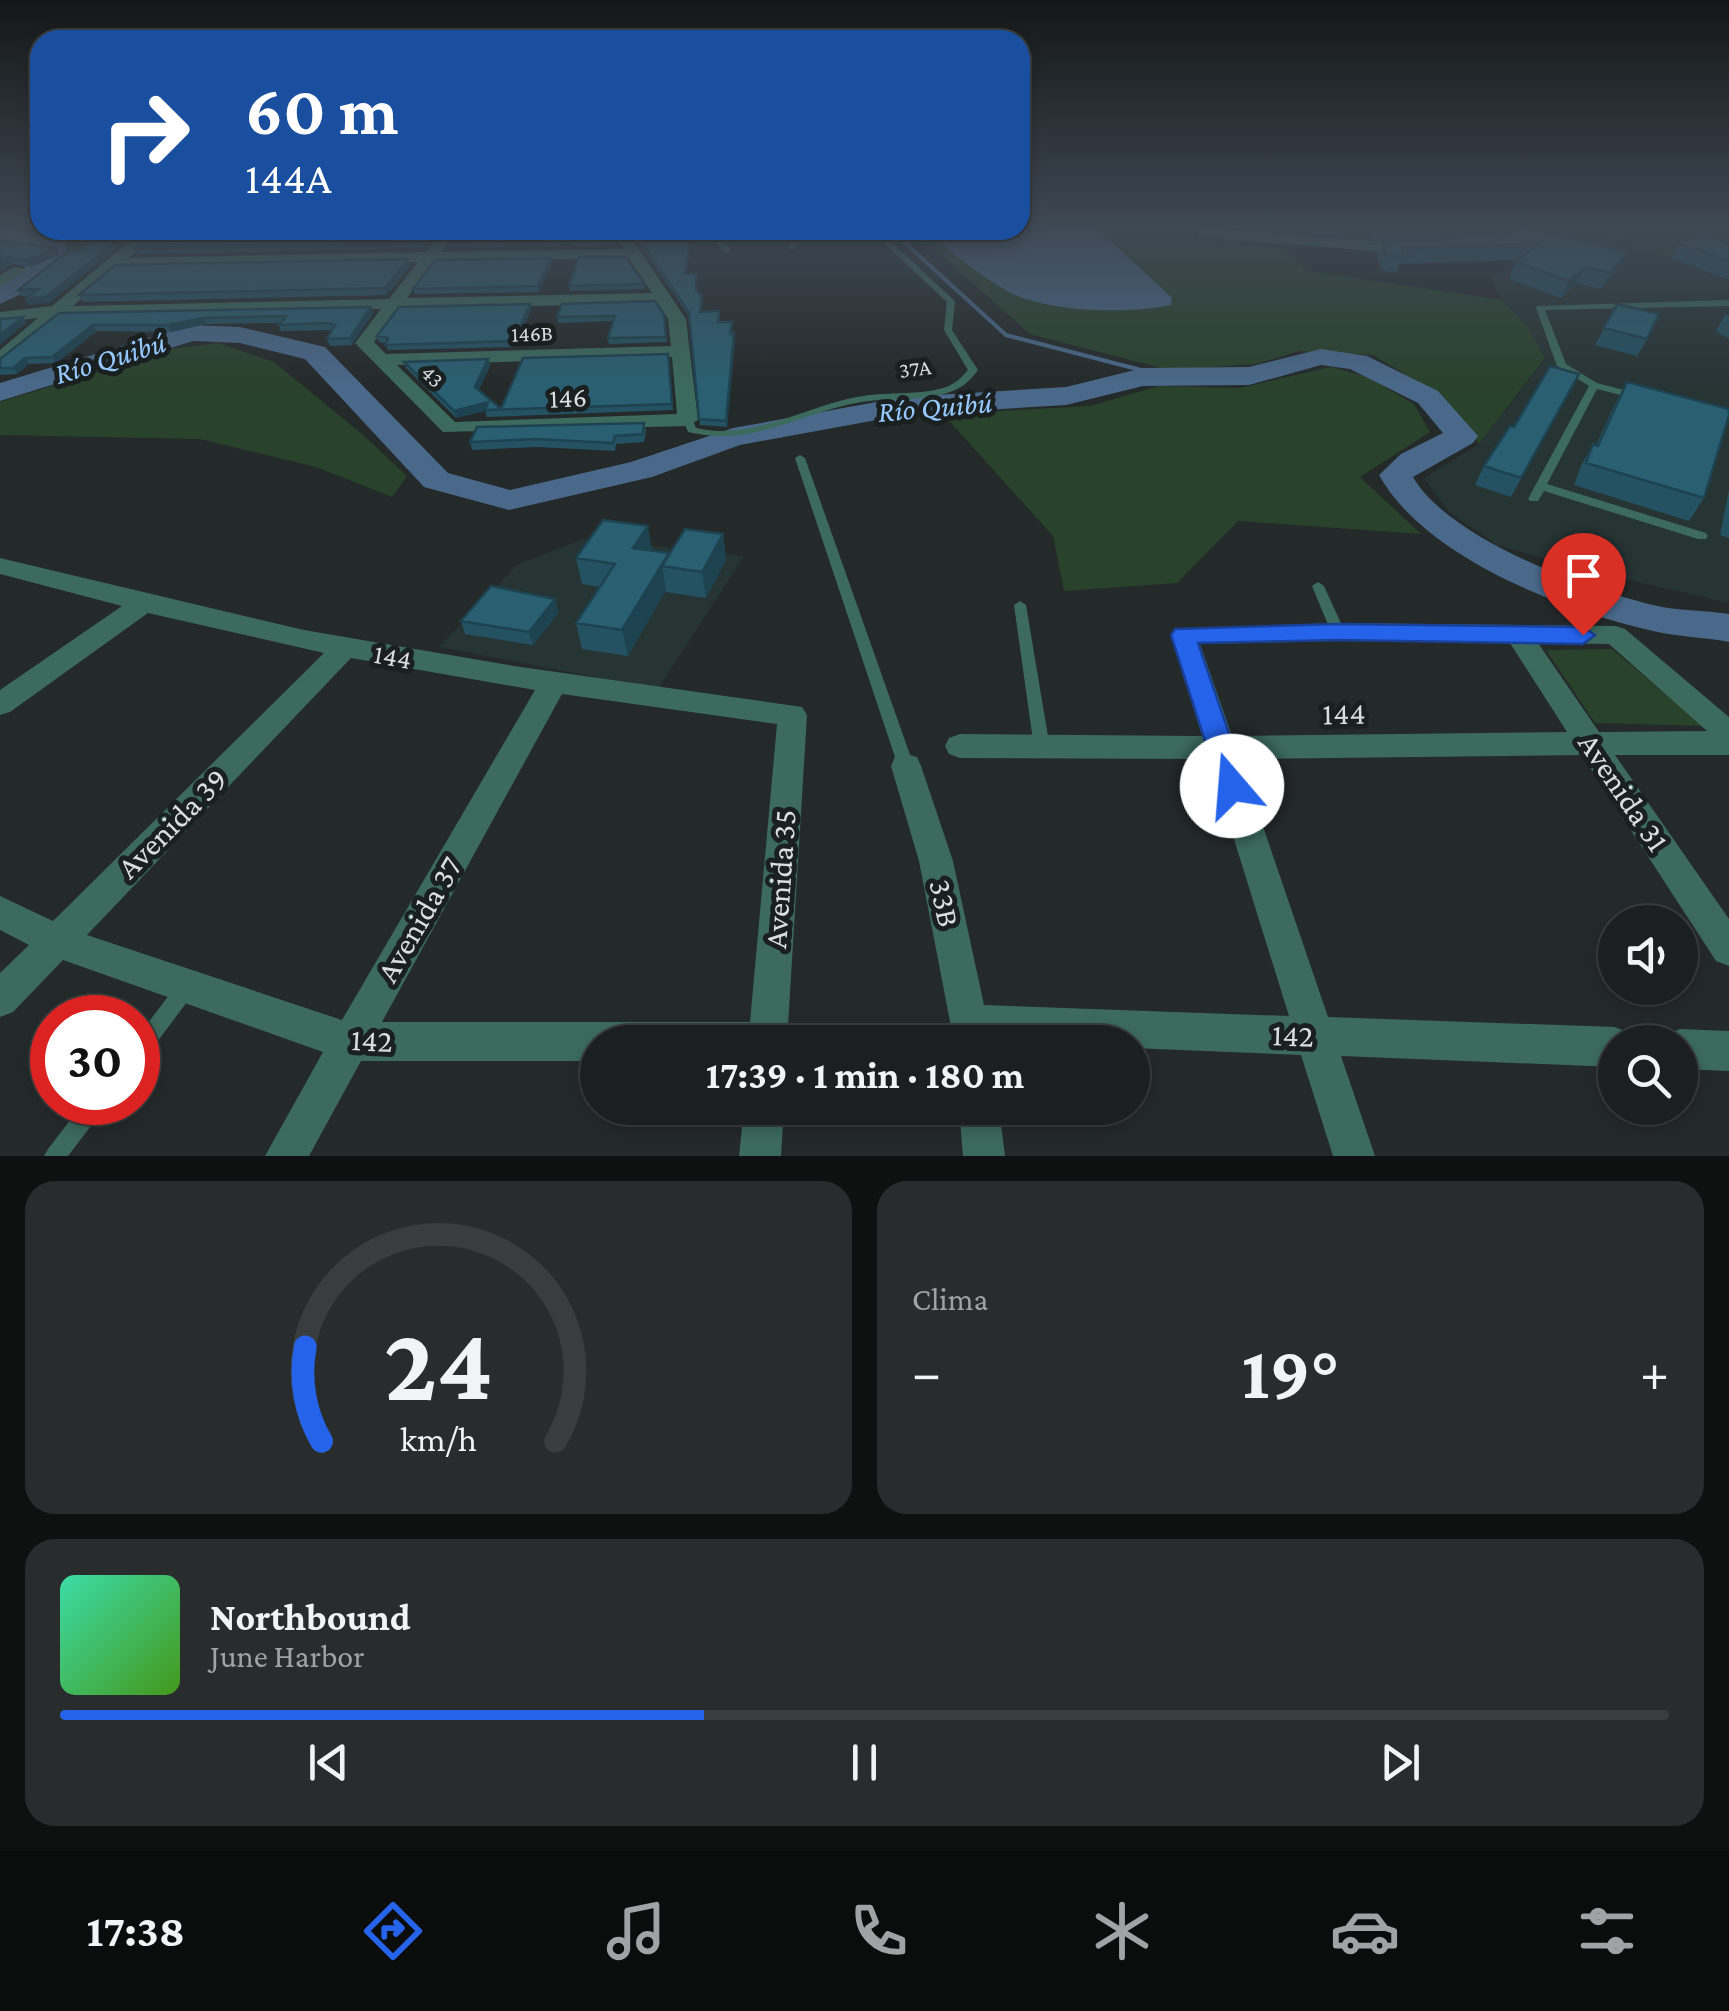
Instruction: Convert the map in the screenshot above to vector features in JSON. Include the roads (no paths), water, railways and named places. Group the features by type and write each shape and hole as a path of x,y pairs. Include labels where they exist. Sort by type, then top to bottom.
{"street":[{"path":"0,359 91,282"},
{"path":"381,360 364,343 412,282"},
{"path":"654,282 677,319 688,420"},
{"path":"0,317 55,312 665,298"},
{"name":"146B","path":"381,360 683,351"},
{"name":"43","path":"381,360 450,428"},
{"name":"146","path":"450,428 688,420"},
{"name":"144","path":"0,566 143,604 345,648 554,684 792,716"},
{"path":"0,704 143,604"},
{"path":"1354,1156 1184,635 1338,632 1616,636 1729,734"},
{"name":"Avenida 31","path":"1518,634 1729,950"},
{"name":"Avenida 39","path":"0,999 345,648"},
{"name":"Avenida 37","path":"286,1156 554,684"},
{"name":"Avenida 35","path":"769,1025 792,716"},
{"name":"144","path":"960,746 1221,750 1729,743"},
{"name":"33B","path":"906,766 936,861 970,1025"},
{"name":"142","path":"0,912 57,941 348,1042 580,1042"},
{"name":"142","path":"1150,1035 1598,1046"},
{"path":"1698,1050 1729,1051"},
{"path":"760,1156 763,1125"},
{"path":"981,1125 984,1156"}],"lane":[{"name":"37A","path":"688,420 692,430 716,435 857,400 949,389 973,370 948,330 951,301 930,282"},
{"path":"1644,399 1594,385 1562,366 1540,308 1729,304"},
{"path":"1534,500 1594,385"},
{"path":"800,458 906,766"},
{"path":"1541,486 1702,536"},
{"path":"1318,586 1338,632"},
{"path":"1020,605 1042,748"},
{"path":"160,1022 188,986"},
{"path":"55,1156 79,1125"}],"water":[{"path":"993,282 1155,282 1172,298 1171,305 1088,310 1043,304"}],"waterway":[{"name":"Río Quibú","path":"0,297 26,282"},
{"path":"948,282 1006,335 1168,377 1161,375"},
{"name":"Río Quibú","path":"0,392 191,333 240,335 315,353 436,480 509,500 640,470 733,437 904,406 1066,396 1143,377 1249,376 1321,357 1357,362 1428,397 1462,436 1412,461 1395,475 1408,498 1433,520 1504,562 1618,608 1655,619 1729,628"}]}
